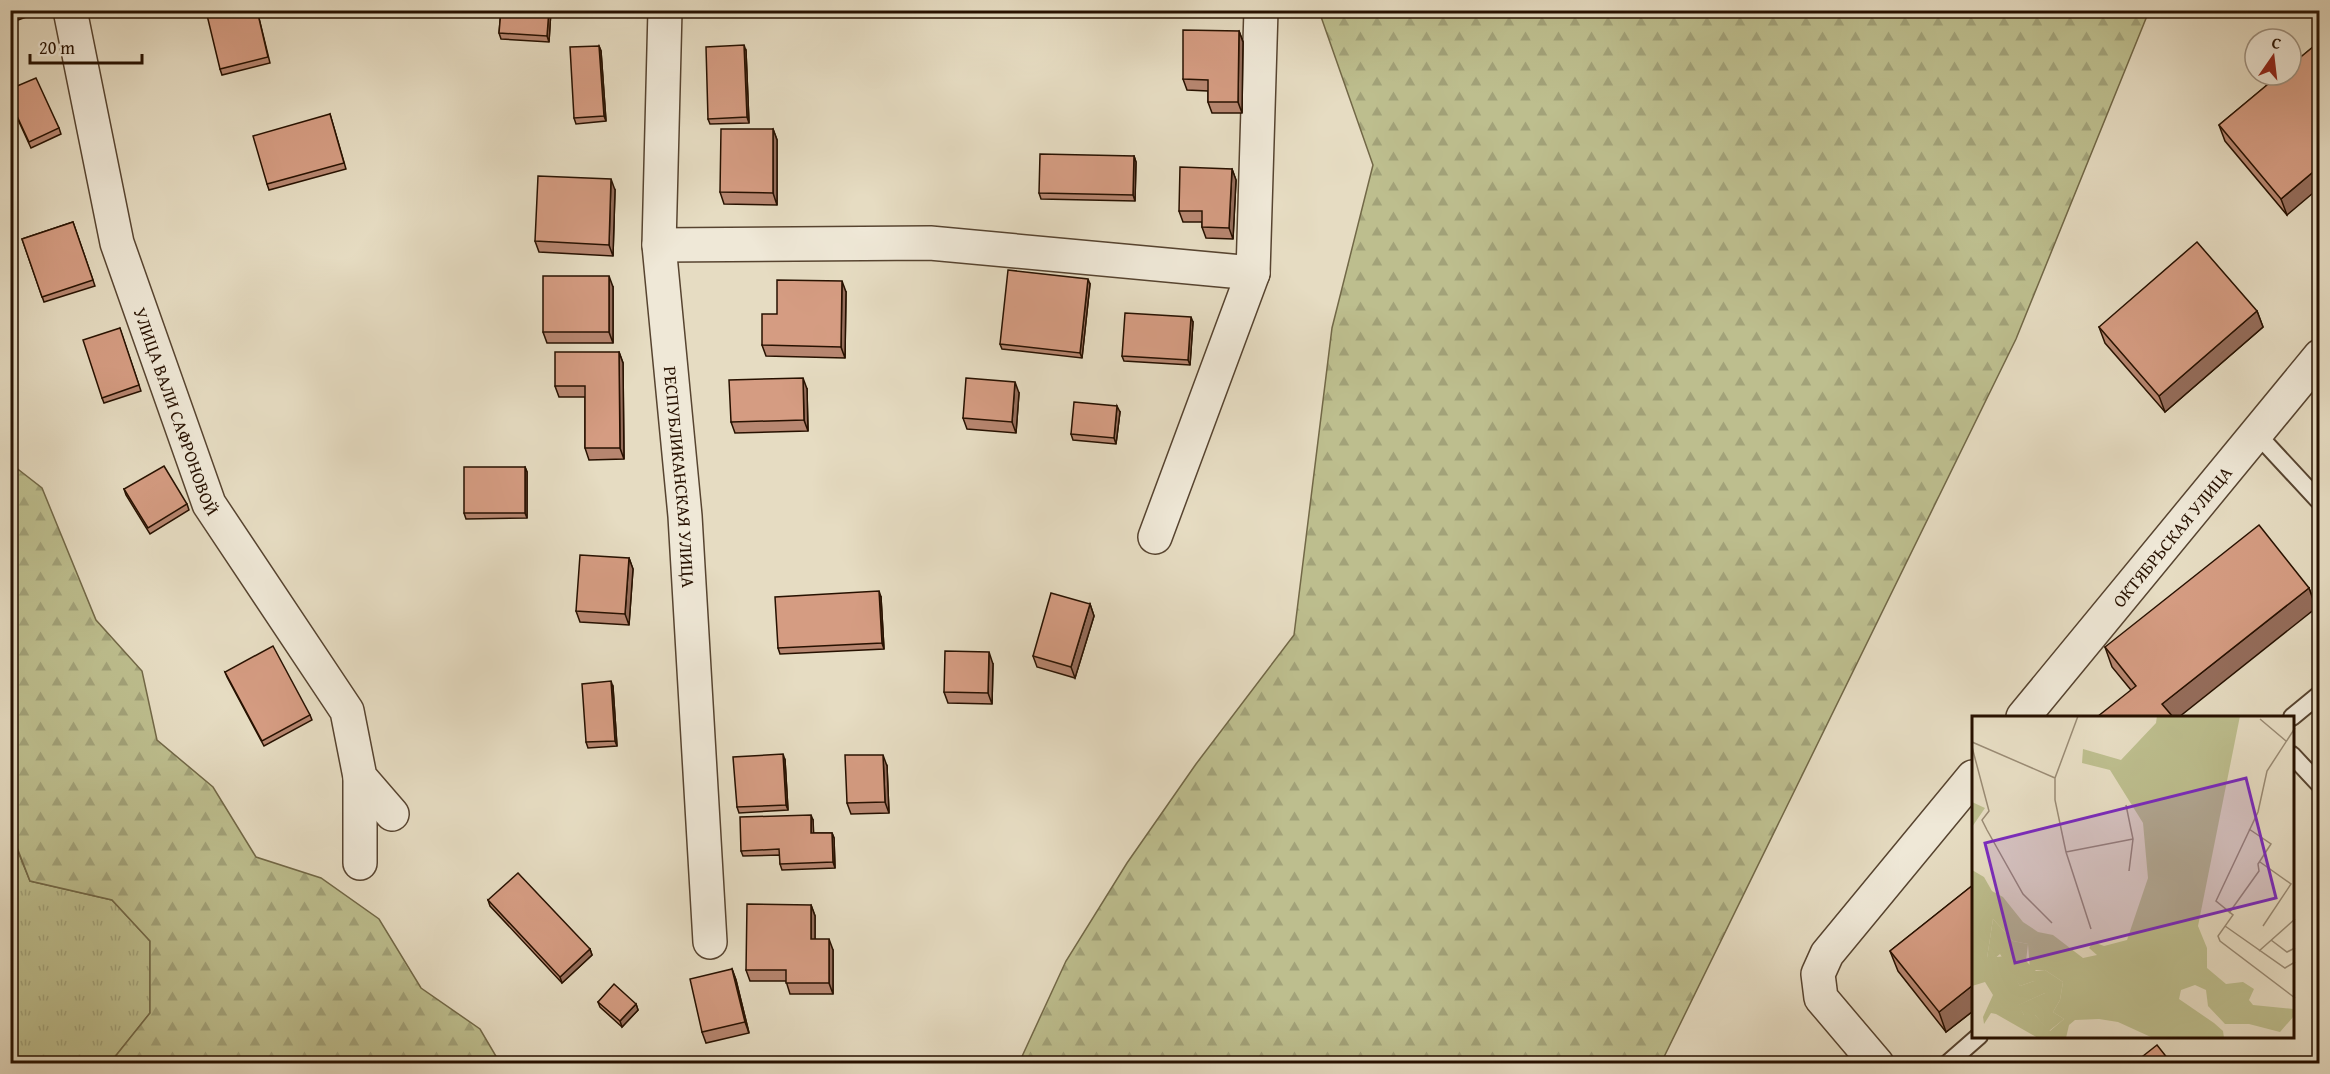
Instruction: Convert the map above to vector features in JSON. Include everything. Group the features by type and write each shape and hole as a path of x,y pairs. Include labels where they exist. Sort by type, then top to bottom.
{"street":[{"name":"УЛИЦА ВАЛИ САФРОНОВОЙ","path":"70,10 117,243 209,504 347,711 360,777 360,864"},
{"name":"РЕСПУБЛИКАНСКАЯ УЛИЦА","path":"664,10 659,244 685,516 710,942"},
{"path":"1155,537 1253,273 1261,10"},
{"path":"659,244 930,243 1253,273"},
{"name":"ОКТЯБРЬСКАЯ УЛИЦА","path":"2024,716 2319,356"},
{"name":"УЛИЦА ВАЛИ САФРОНОВОЙ","path":"360,777 392,814"},
{"path":"1877,1064 1821,998 1818,974 1827,954 1972,778"}],"lane":[{"path":"2256,433 2319,502"},
{"path":"2293,716 2319,694"},
{"path":"2294,757 2319,785"},
{"path":"1947,1064 1977,1038"}],"green space":[{"path":"1319,11 2149,11 2016,339 1661,1063 1019,1063 1066,961 1127,863 1196,764 1294,635 1332,328 1373,165"},
{"path":"10,463 42,488 96,620 142,671 157,740 213,787 256,857 321,878 379,919 421,988 480,1029 500,1063 110,1063 150,1013 150,941 112,900 30,881 11,832"},
{"path":"10,832 30,881 112,900 150,941 150,1013 110,1063 11,1063"}],"building":[{"path":"10,10 27,10 27,11 10,16"},
{"path":"257,10 268,57 220,69 206,11"},
{"path":"501,10 549,10 547,36 499,33"},
{"path":"1183,30 1239,31 1238,102 1208,102 1208,80 1183,79"},
{"path":"2319,42 2319,167 2281,199 2219,125 2265,87 2303,87 2303,55"},
{"path":"744,45 747,117 708,119 706,47"},
{"path":"599,46 604,116 574,118 570,47"},
{"path":"36,78 59,128 29,142 10,101 10,89"},
{"path":"330,114 344,163 267,184 253,136"},
{"path":"721,129 773,129 773,193 720,192"},
{"path":"1040,154 1134,156 1133,195 1039,193"},
{"path":"1180,167 1232,169 1229,228 1202,227 1202,211 1179,211"},
{"path":"538,176 611,179 609,245 535,241"},
{"path":"73,222 93,280 42,297 22,239"},
{"path":"2197,242 2257,311 2159,396 2099,327"},
{"path":"1008,270 1088,279 1080,353 1000,344"},
{"path":"543,276 609,276 609,332 543,332"},
{"path":"777,280 842,281 841,347 762,345 762,314 777,314"},
{"path":"1125,313 1191,317 1188,360 1122,356"},
{"path":"120,328 139,385 102,398 83,340"},
{"path":"555,352 619,352 620,448 585,448 585,386 555,386"},
{"path":"803,378 804,420 731,422 729,380"},
{"path":"966,378 1015,382 1012,422 963,418"},
{"path":"1074,402 1117,406 1114,438 1071,434"},
{"path":"164,466 187,504 148,528 124,489"},
{"path":"464,467 525,467 525,513 464,513"},
{"path":"2259,525 2309,588 2162,704 2172,716 2098,716 2136,686 2105,647"},
{"path":"580,555 629,558 625,614 576,611"},
{"path":"879,591 882,643 778,648 775,597"},
{"path":"1051,593 1090,604 1071,667 1033,656"},
{"path":"273,646 310,715 262,741 225,672"},
{"path":"945,651 989,652 988,693 944,692"},
{"path":"611,681 615,741 586,742 582,684"},
{"path":"783,754 786,805 737,807 733,757"},
{"path":"845,755 883,755 885,802 847,803"},
{"path":"811,815 811,833 832,833 833,862 780,864 779,849 741,851 740,817"},
{"path":"518,873 590,949 560,977 488,900"},
{"path":"1972,886 1972,986 1939,1012 1890,951"},
{"path":"747,904 811,905 811,939 829,939 829,983 786,983 786,970 746,970"},
{"path":"732,969 745,1022 702,1032 690,979"},
{"path":"614,984 636,1004 620,1021 598,1002"},
{"path":"2157,1045 2172,1064 2133,1064"}]}
